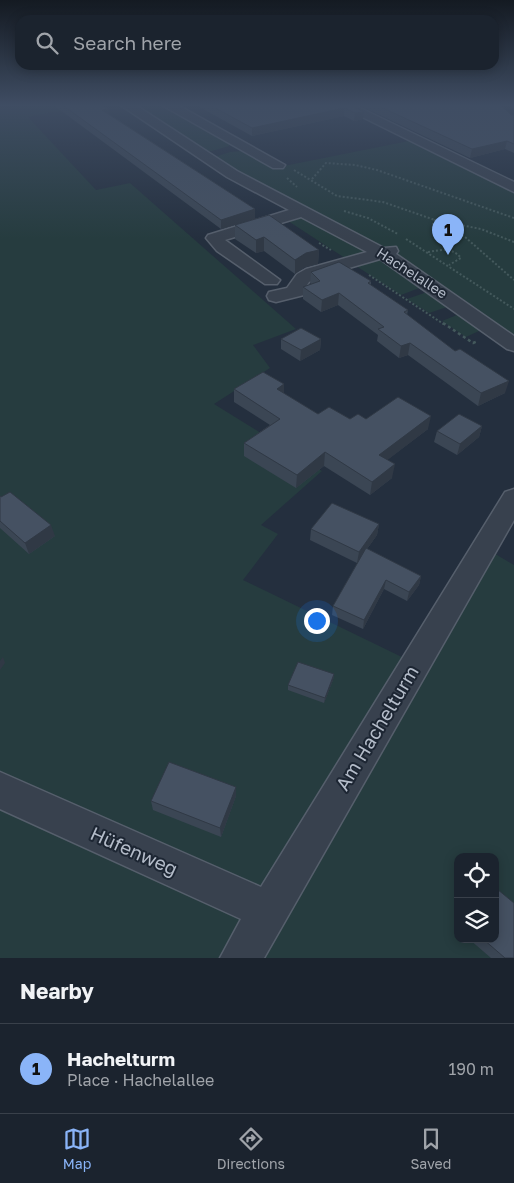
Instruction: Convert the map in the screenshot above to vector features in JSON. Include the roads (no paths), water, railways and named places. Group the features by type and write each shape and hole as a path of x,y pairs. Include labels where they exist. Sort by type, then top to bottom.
{"street":[{"name":"Hachelallee","path":"191,149 303,211 386,251 514,345"},
{"path":"199,154 227,149"},
{"path":"247,149 283,166"},
{"path":"434,149 514,188"},
{"path":"303,211 214,238 274,288 298,291 296,288 299,282 306,275 386,251"},
{"name":"Am Hachelturm","path":"241,958 514,498"},
{"name":"Hüfenweg","path":"0,790 268,911"}],"place":[{"name":"Hachelturm","path":"448,255"}]}
